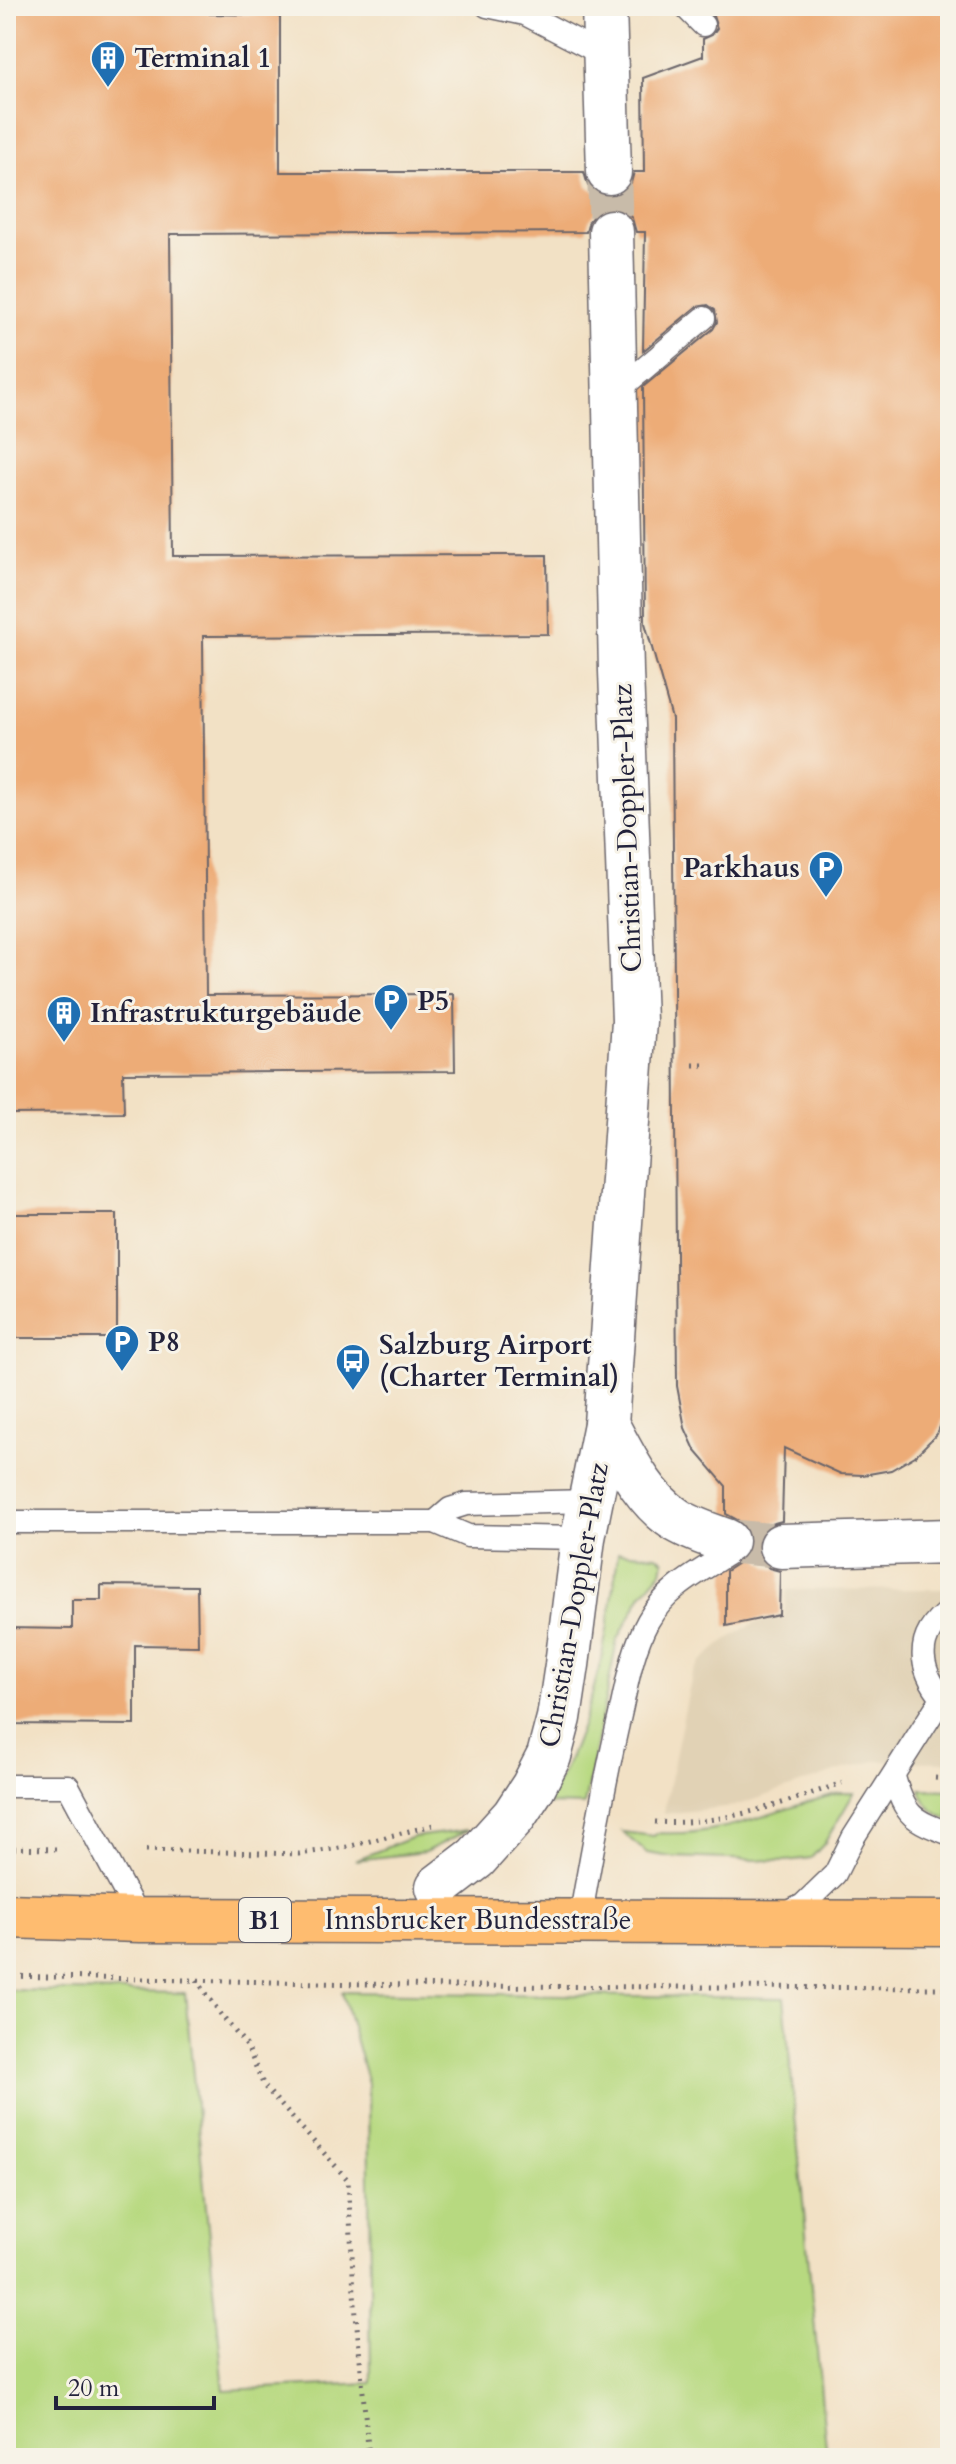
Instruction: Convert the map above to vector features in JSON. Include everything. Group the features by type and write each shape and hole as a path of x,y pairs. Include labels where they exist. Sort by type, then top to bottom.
{"main road":[{"path":"391,1921 438,1887"},
{"name":"Innsbrucker Bundesstraße","path":"6,1916 140,1920 950,1923"}],"street":[{"path":"604,6 609,172"},
{"name":"Christian-Doppler-Platz","path":"438,1887 476,1858 514,1816 549,1756 559,1718 586,1520 606,1424 634,1021 621,687 611,232"},
{"name":"Christian-Doppler-Platz","path":"606,1424 637,1478 654,1500 675,1519 726,1548"},
{"path":"781,1546 950,1541"}],"lane":[{"path":"487,6 525,14 604,55"},
{"path":"684,6 703,25"},
{"path":"615,393 704,318"},
{"path":"435,1522 450,1509 466,1504 586,1520"},
{"path":"6,1522 435,1522 468,1536 586,1520"},
{"path":"580,1920 613,1747 638,1642 648,1619 667,1596 726,1548"},
{"path":"771,1922 803,1905 835,1874 853,1838 894,1777 902,1757 947,1702 926,1676 923,1661 933,1627 950,1610"},
{"path":"894,1777 901,1803 921,1823 950,1834"},
{"path":"6,1786 68,1786 140,1920"}],"path":[{"path":"693,1065 703,1065"},
{"path":"655,1822 687,1823 752,1812 851,1780 871,1777 950,1779"},
{"path":"6,1848 299,1854 347,1847 427,1826 514,1816"},
{"path":"6,1976 469,1986 950,1988"},
{"path":"197,1979 247,2046 264,2086 348,2180 354,2293 369,2458"}],"shaded area":[{"path":"950,1589 950,1762 875,1761 735,1806 663,1814 692,1675 700,1662 725,1641 754,1623 784,1617 787,1590"}],"green space":[{"path":"618,1552 657,1555 664,1561 662,1571 642,1594 617,1641 584,1805 546,1804 575,1745 596,1682"},
{"path":"921,1789 950,1790 948,1819 930,1808"},
{"path":"840,1793 854,1793 824,1844 811,1858 786,1861 671,1857 647,1853 622,1832 654,1836 657,1833 705,1831"},
{"path":"468,1830 425,1852 355,1860 413,1837"},
{"path":"6,1990 185,1993 224,2390 371,2383 368,2084 342,1992 784,1998 827,2458 6,2458"}],"building":[{"path":"6,6 210,6 210,14 280,15 280,172 584,172 588,186 598,194 609,197 623,193 631,183 634,172 644,172 643,78 703,56 703,39 712,35 717,28 713,16 704,6 950,6 949,1404 937,1434 915,1456 891,1470 863,1475 841,1474 784,1448 782,1521 767,1525 759,1534 756,1546 760,1560 769,1568 780,1571 779,1615 726,1626 726,1571 743,1560 749,1550 750,1536 745,1524 726,1514 726,1486 695,1450 685,1428 677,1386 672,719 645,623 643,387 713,329 717,322 715,310 708,305 696,307 643,351 645,232 636,232 632,218 622,210 611,207 597,211 589,221 586,232 170,234 173,556 547,555 548,634 203,636 206,995 454,994 455,1071 123,1073 124,1113 6,1114"},
{"path":"6,1214 117,1214 117,1338 6,1338"},
{"path":"101,1585 197,1586 198,1646 135,1645 135,1725 6,1724 6,1628 72,1629 72,1600 101,1600"}],"tunnel":[{"path":"609,172 611,232"},
{"path":"726,1541 781,1546"}],"place":[{"name":"Terminal 1","path":"108,89"},
{"name":"Parkhaus","path":"826,899"},
{"name":"P5","path":"391,1032"},
{"name":"Infrastrukturgebäude","path":"64,1044"},
{"name":"P8","path":"122,1373"},
{"name":"Salzburg Airport (Charter Terminal)","path":"353,1392"}]}
